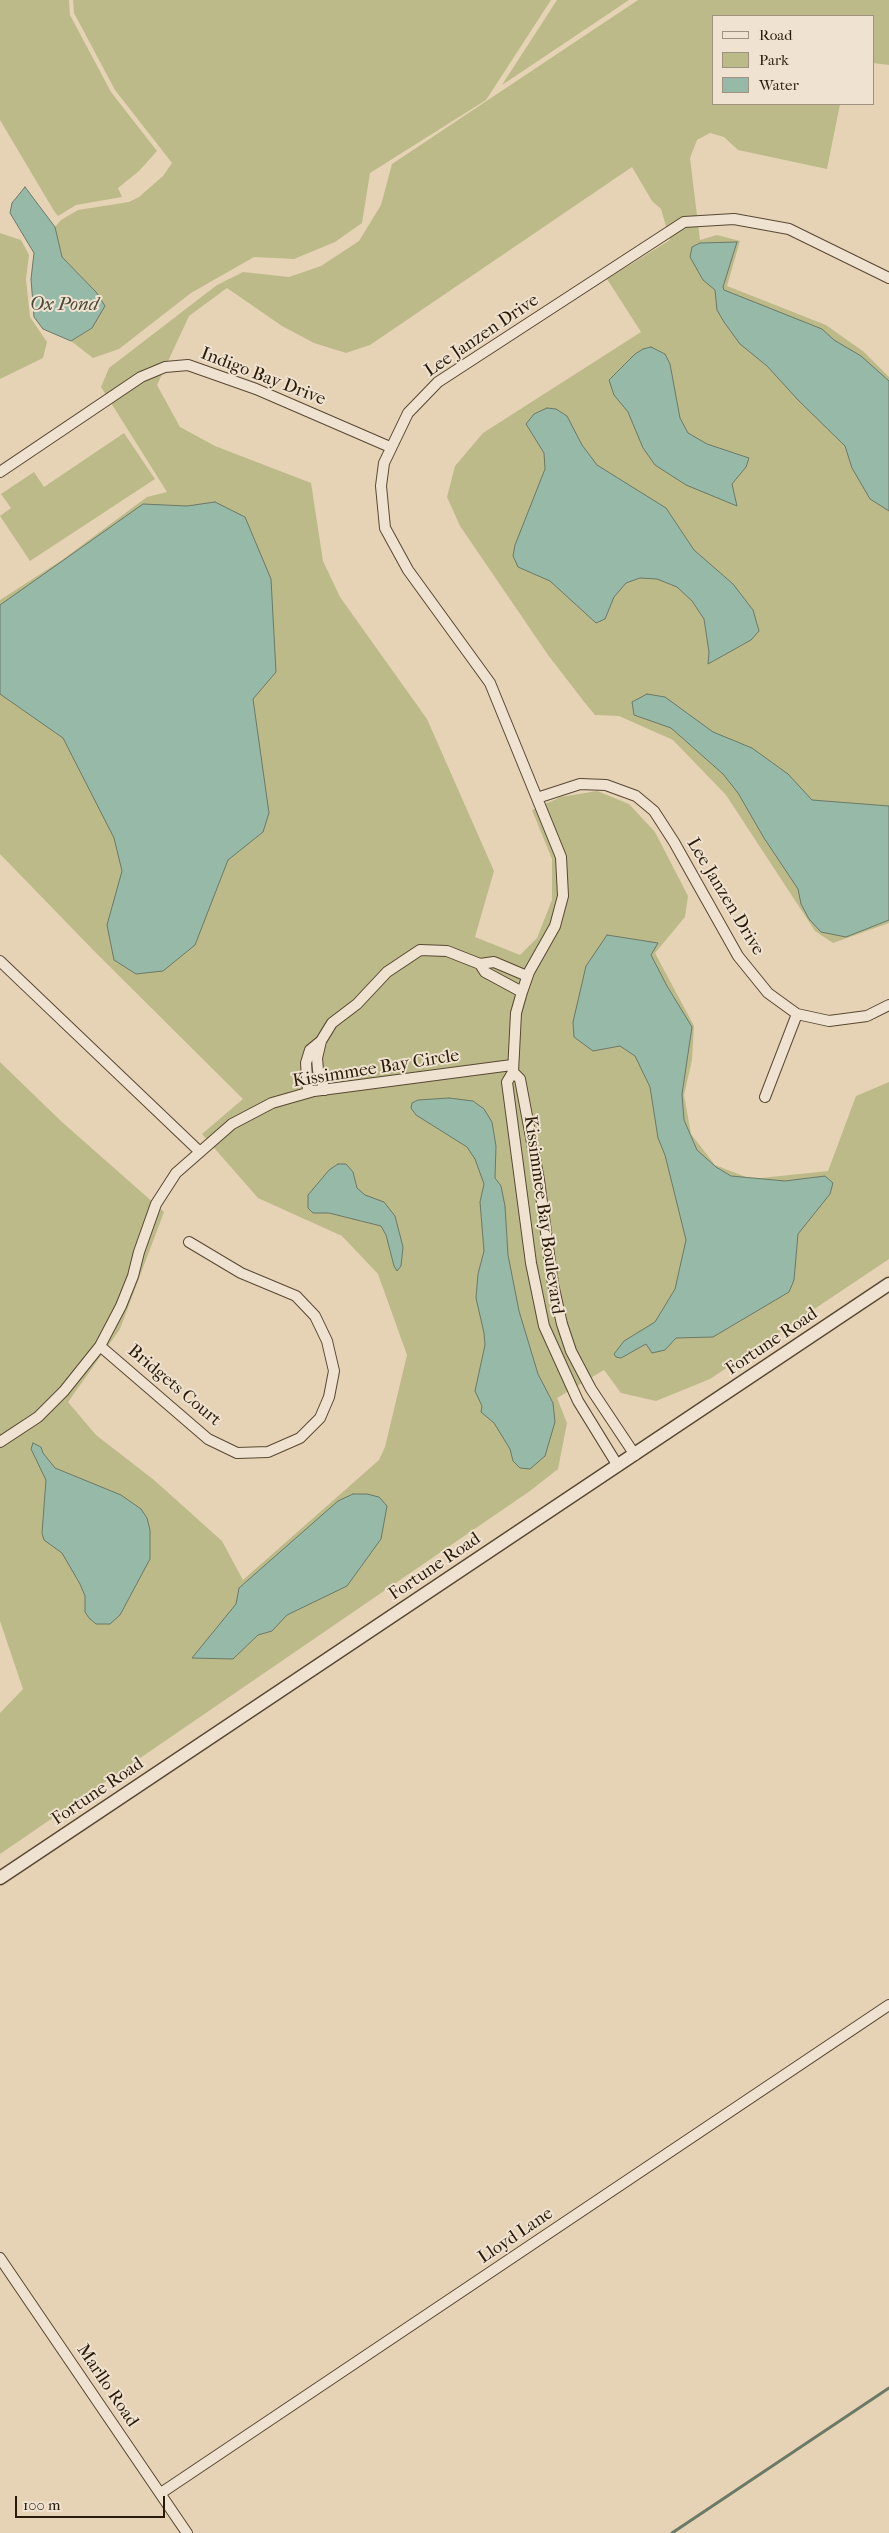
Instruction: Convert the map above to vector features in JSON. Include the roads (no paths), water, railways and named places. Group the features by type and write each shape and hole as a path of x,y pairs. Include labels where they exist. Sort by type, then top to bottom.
{"street":[{"name":"Lee Janzen Drive","path":"513,1069 516,1013 522,992 527,976 555,926 563,896 561,857 490,683 408,570 385,528 381,486 384,463 390,447 408,413 438,382 684,222 734,220 789,229 889,278"},
{"name":"Indigo Bay Drive","path":"0,472 141,377 165,367 188,365 256,389 390,447"},
{"name":"Lee Janzen Drive","path":"537,798 580,784 606,786 636,796 654,811 674,842 738,956 768,994 798,1014 829,1021 867,1016 889,1005"},
{"path":"325,1090 318,1070 317,1058 321,1041 332,1023 357,1004 387,972 420,950 447,951 480,964 494,962 527,976"},
{"path":"0,961 198,1151"},
{"path":"480,964 485,972 522,992"},
{"path":"765,1097 798,1014"},
{"path":"308,1092 306,1064 310,1050 321,1041"},
{"name":"Kissimmee Bay Circle","path":"0,1442 38,1417 64,1391 100,1346 121,1306 133,1276 139,1252 156,1204 176,1173 198,1151 232,1124 272,1103 308,1092 513,1069"},
{"name":"Kissimmee Bay Boulevard","path":"513,1069 520,1079 553,1284 562,1324 571,1350 594,1394 635,1455"},
{"name":"Kissimmee Bay Boulevard","path":"513,1069 507,1082 531,1263 544,1326 558,1363 579,1403 618,1466"},
{"path":"527,1230 545,1226"},
{"name":"Bridgets Court","path":"100,1346 208,1439 238,1453 268,1452 300,1438 320,1418 329,1397 334,1371 328,1342 315,1316 296,1296 241,1273 189,1242"},
{"name":"Fortune Road","path":"0,1878 889,1284"},
{"path":"579,1403 594,1394"},
{"name":"Lloyd Lane","path":"161,2493 889,2005"},
{"name":"Marllo Road","path":"0,2258 187,2533"}],"water":[{"name":"Ox Pond","path":"25,187 55,227 62,257 96,292 105,306 92,328 71,341 43,329 34,317 31,279 34,253 10,213 12,203"},
{"path":"737,242 723,287 724,290 822,329 834,340 861,356 889,381 889,511 870,499 852,468 845,446 799,401 767,366 740,344 717,310 715,290 703,280 690,257 692,247 700,243"},
{"path":"651,347 665,354 670,364 680,418 688,433 707,444 749,458 746,467 732,484 737,506 686,485 655,465 643,448 628,412 614,395 609,380 635,354"},
{"path":"547,408 556,409 567,416 582,445 597,465 666,508 694,550 733,584 753,610 759,631 751,640 708,664 709,652 704,619 692,601 677,587 657,579 640,578 626,583 614,597 605,619 596,623 550,581 518,567 513,556 515,545 545,469 544,453 526,424 534,414"},
{"path":"215,502 245,517 271,579 276,672 253,699 269,813 263,832 228,860 195,945 163,971 136,974 114,960 107,925 122,871 114,838 63,738 0,694 0,605 143,504 187,506"},
{"path":"647,694 665,697 713,732 752,748 788,774 812,800 889,806 889,920 846,937 821,932 809,919 801,904 798,889 764,838 738,793 723,774 671,728 634,715 632,702"},
{"path":"607,935 658,943 651,955 692,1027 682,1094 684,1120 697,1150 716,1167 731,1176 785,1181 825,1176 833,1183 830,1194 798,1234 794,1280 789,1292 713,1337 676,1338 665,1350 652,1353 646,1344 621,1358 616,1357 614,1354 624,1341 655,1322 675,1289 686,1240 665,1155 658,1138 650,1087 635,1056 620,1046 593,1051 574,1037 573,1022 586,966"},
{"path":"449,1098 473,1101 484,1109 492,1122 496,1146 495,1178 501,1186 505,1206 508,1255 519,1311 538,1374 553,1403 555,1422 545,1456 530,1469 520,1468 513,1461 510,1449 494,1423 481,1412 482,1406 475,1391 485,1345 476,1298 478,1274 484,1251 480,1202 484,1184 475,1159 467,1147 416,1115 411,1108 412,1103 418,1100"},
{"path":"338,1164 346,1164 353,1172 357,1188 365,1195 384,1202 395,1216 403,1247 401,1266 397,1271 386,1235 381,1226 329,1213 313,1213 308,1208 308,1195 329,1170"},
{"path":"33,1443 41,1447 43,1453 55,1468 121,1495 141,1509 147,1518 150,1530 150,1559 120,1615 110,1624 96,1624 89,1618 85,1612 85,1596 80,1584 62,1553 44,1540 42,1533 46,1480 31,1449"},
{"path":"353,1494 367,1494 379,1497 387,1506 381,1539 347,1586 287,1615 272,1631 258,1635 233,1659 192,1658 236,1604 239,1588 338,1501"}],"waterway":[{"path":"672,2533 889,2388"}]}
